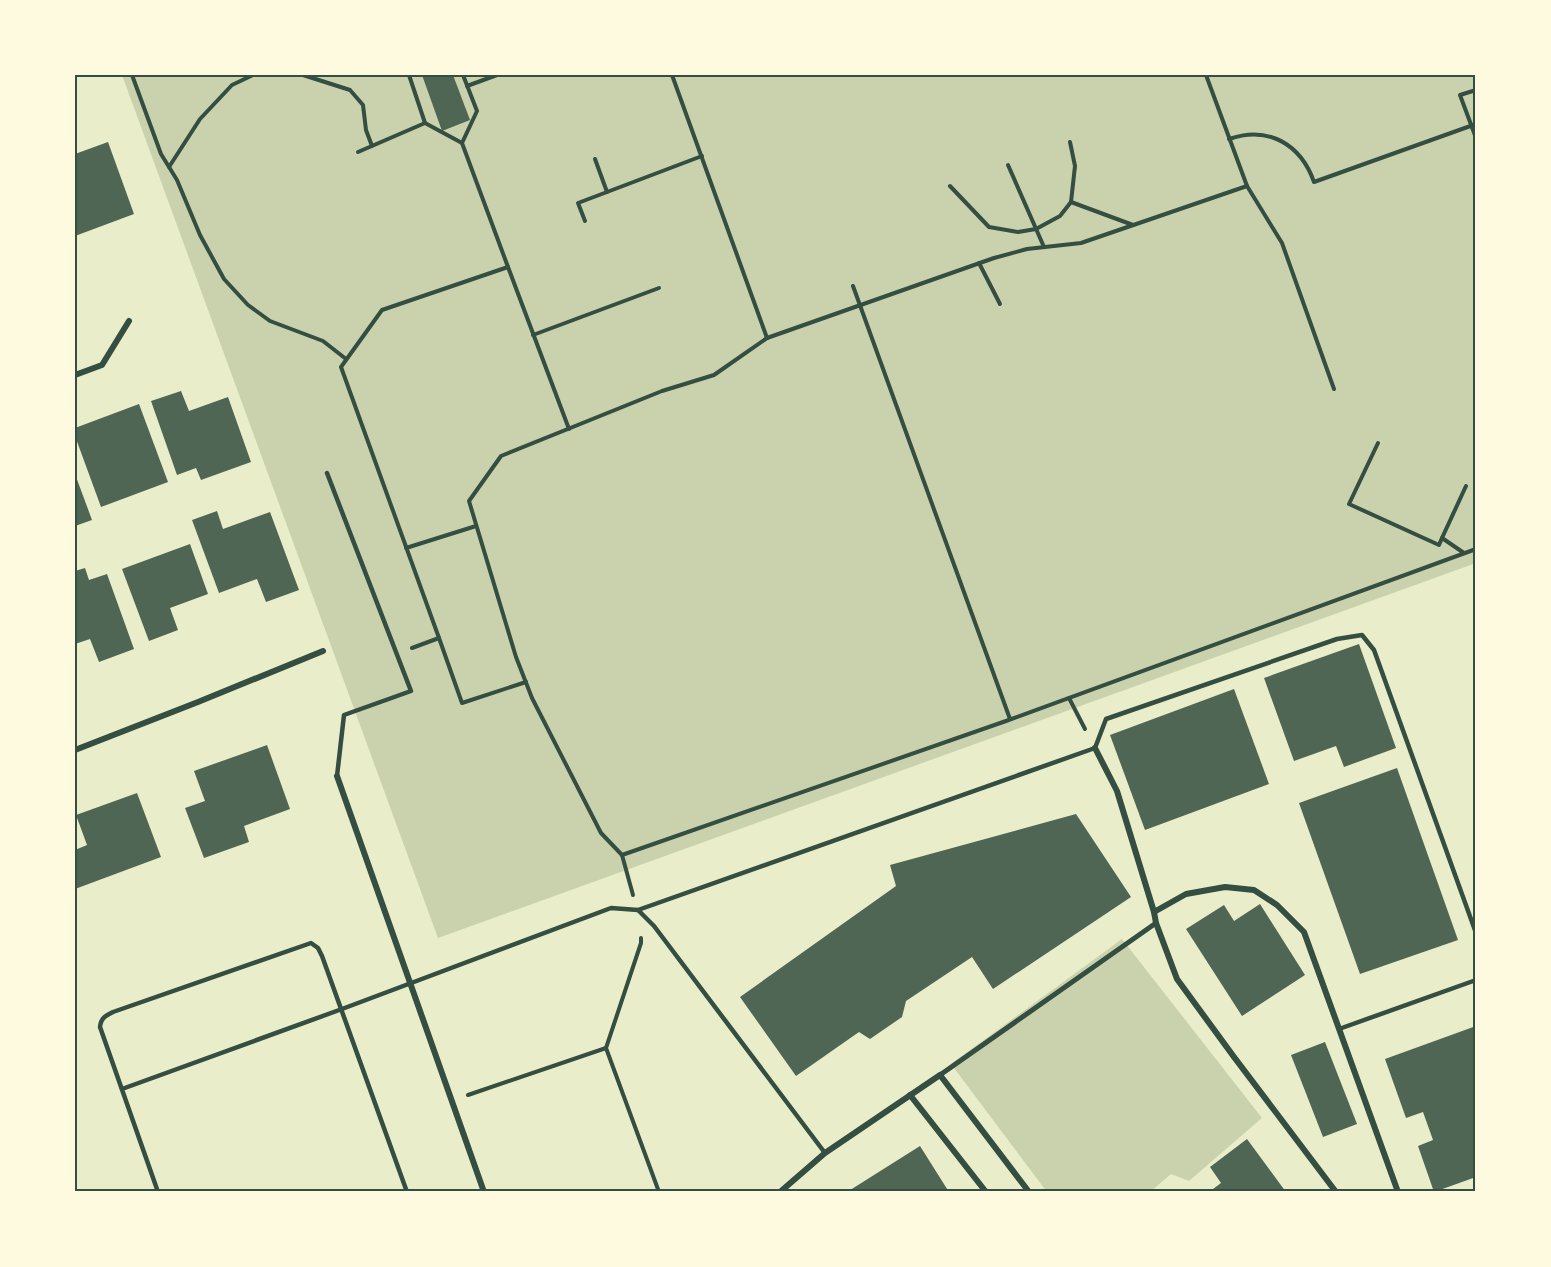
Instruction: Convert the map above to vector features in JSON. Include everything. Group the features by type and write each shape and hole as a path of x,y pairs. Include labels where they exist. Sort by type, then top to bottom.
{"street":[{"path":"75,375 102,365 129,321"},
{"path":"75,750 323,651"},
{"path":"1095,748 1117,791 1156,923 1177,979 1336,1192"},
{"path":"337,776 484,1192"},
{"path":"1154,912 1186,894 1225,887 1254,890 1277,905 1304,932 1398,1192"},
{"path":"780,1192 825,1154 1156,923"},
{"path":"940,1075 1029,1192"},
{"path":"910,1095 986,1192"}],"lane":[{"path":"327,473 411,691 344,715 337,776"},
{"path":"122,1089 611,908 638,910 1095,748 1107,719 1337,639 1362,635 1374,650 1476,933"},
{"path":"638,910 654,926 825,1154"},
{"path":"158,1192 100,1027 101,1021 113,1012 311,943 318,948 322,956 407,1192"},
{"path":"1339,1029 1476,980"}],"path":[{"path":"132,75 161,154 177,180 200,235 224,279 248,305 270,321 322,341 346,359"},
{"path":"169,167 200,119 232,85 252,75"},
{"path":"303,75 350,90 363,105 366,130 372,146"},
{"path":"409,75 425,123 462,143 569,429"},
{"path":"462,143 477,111 463,75"},
{"path":"467,86 497,75"},
{"path":"672,75 768,338"},
{"path":"1206,75 1247,186 1282,243 1334,389"},
{"path":"1476,90 1460,95 1474,125 1476,138"},
{"path":"358,152 425,123"},
{"path":"1229,139 1251,134 1276,138 1300,155 1309,168 1314,182 1474,125"},
{"path":"950,186 989,226 1018,232 1036,230 1060,216 1071,202 1075,166 1070,142"},
{"path":"585,221 578,203 702,156"},
{"path":"595,159 607,192"},
{"path":"1008,165 1044,247"},
{"path":"659,1192 606,1048 641,943 638,910 622,855 601,833 525,682 469,501 501,456 662,392 714,375 768,338 979,263 1027,249 1081,243 1247,186"},
{"path":"1071,202 1134,225"},
{"path":"979,263 1000,304"},
{"path":"508,267 382,310 340,368 462,703 525,682"},
{"path":"853,286 1010,719"},
{"path":"533,335 658,288"},
{"path":"1378,443 1349,504 1439,545 1466,486"},
{"path":"406,548 476,526"},
{"path":"1442,538 1465,553"},
{"path":"622,855 1069,698 1476,549"},
{"path":"397,654 439,638"},
{"path":"1069,698 1095,748"},
{"path":"452,1100 606,1048"}],"green space":[{"path":"122,75 1476,75 1476,563 438,938"},
{"path":"1122,939 1262,1118 1189,1181 1171,1174 1150,1192 1047,1192 951,1064"}],"building":[{"path":"422,75 453,75 470,120 442,131"},
{"path":"108,142 134,214 75,236 75,154"},
{"path":"181,391 189,411 228,397 251,462 201,480 196,468 177,475 151,401"},
{"path":"139,404 168,482 101,507 75,436 75,428"},
{"path":"75,474 92,520 75,526"},
{"path":"217,511 223,529 270,512 299,590 266,602 257,579 219,593 192,520"},
{"path":"190,544 208,594 170,608 178,630 149,641 122,569"},
{"path":"85,568 89,580 107,574 134,649 99,662 90,639 75,644 75,571"},
{"path":"1359,644 1396,748 1344,767 1336,746 1294,761 1264,678"},
{"path":"1234,689 1269,784 1145,830 1110,735"},
{"path":"267,745 290,809 244,826 249,842 204,858 185,808 205,801 194,771"},
{"path":"1397,768 1458,940 1360,974 1299,803"},
{"path":"137,793 161,857 75,889 75,850 87,845 76,815"},
{"path":"1076,814 1131,897 993,989 972,957 906,1001 902,1017 870,1039 859,1032 796,1076 740,997 896,886 890,865"},
{"path":"1260,904 1305,975 1242,1016 1186,929 1224,905 1234,921"},
{"path":"1476,1026 1476,1177 1434,1192 1418,1146 1433,1140 1423,1112 1406,1118 1385,1059"},
{"path":"1325,1042 1357,1124 1323,1137 1291,1055"},
{"path":"1247,1139 1286,1192 1209,1192 1221,1183 1210,1167"},
{"path":"920,1146 949,1192 847,1192"}]}
